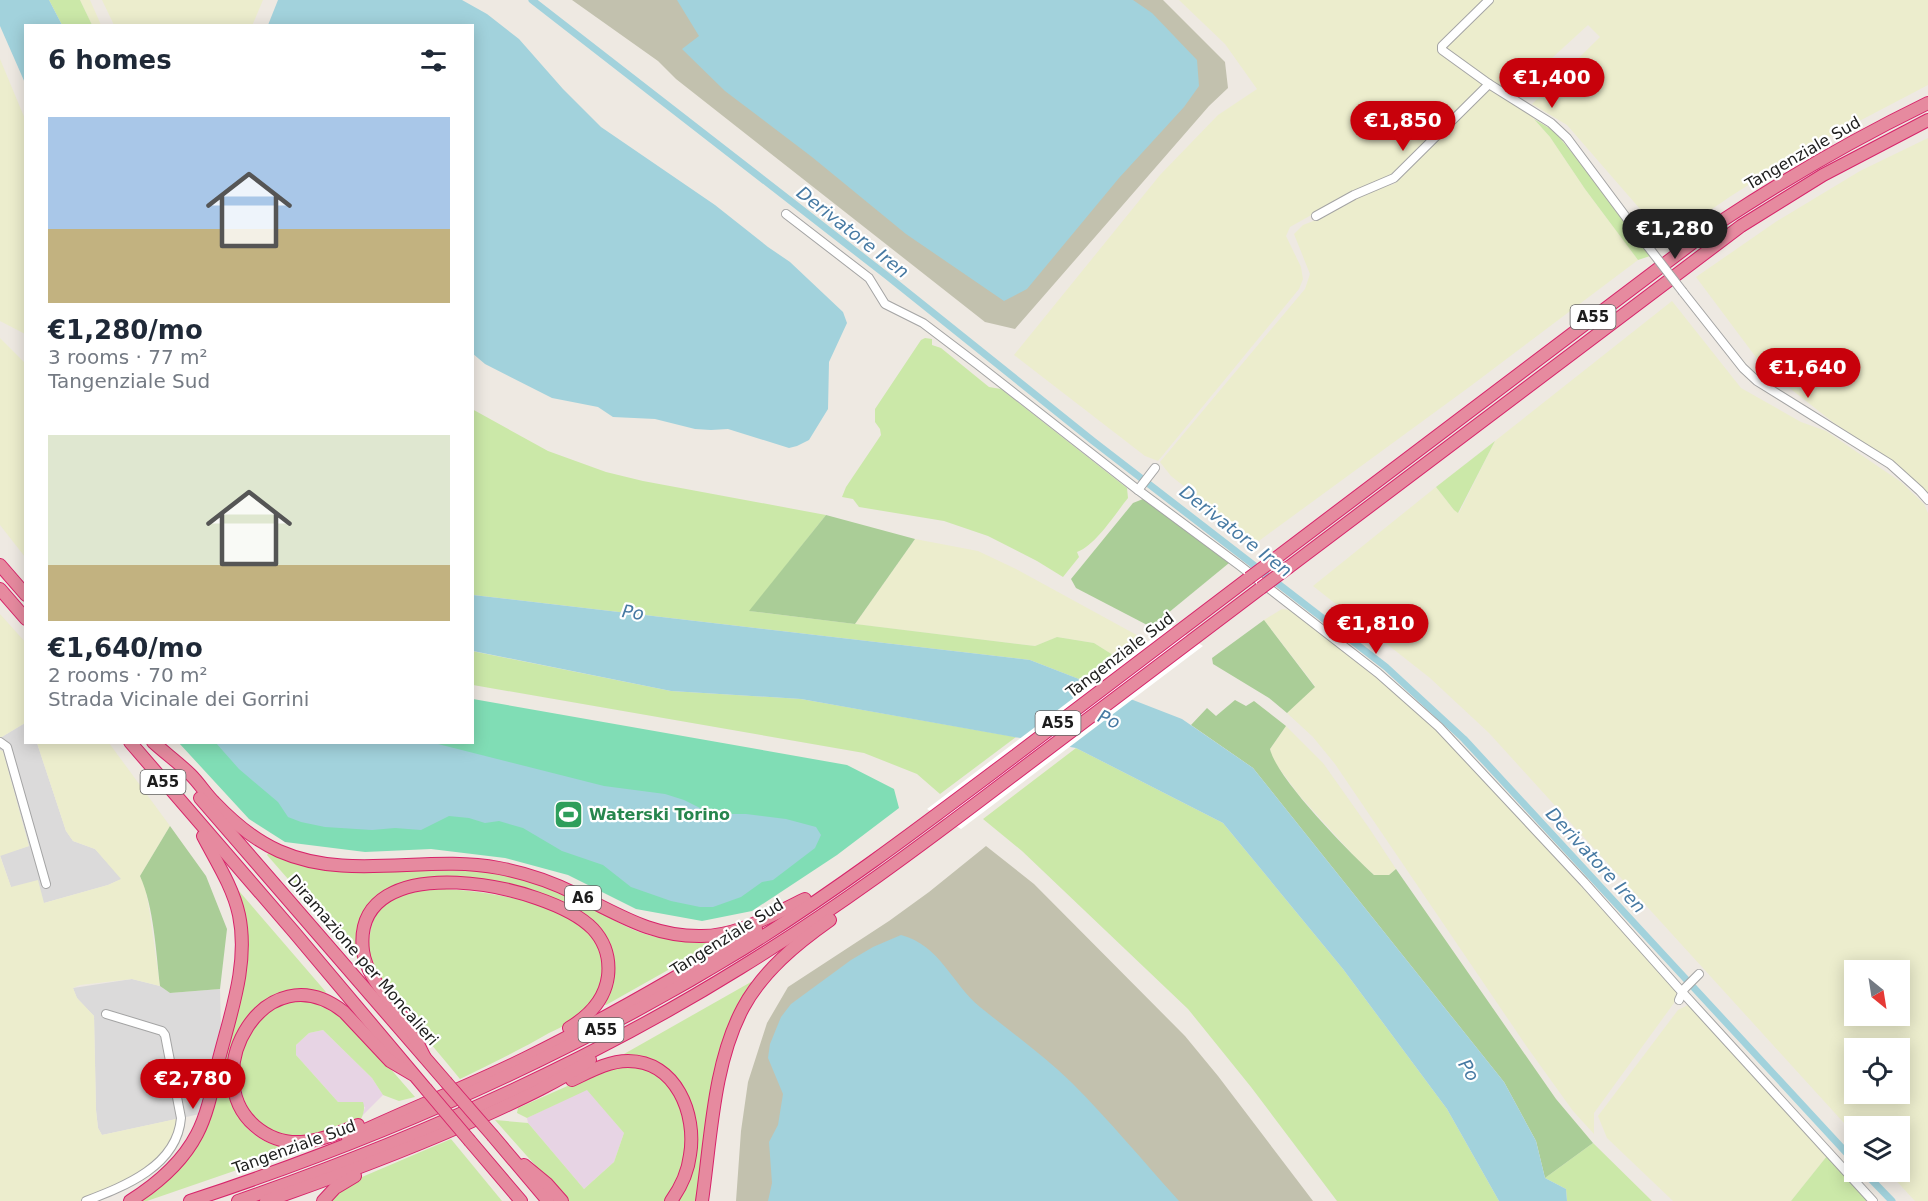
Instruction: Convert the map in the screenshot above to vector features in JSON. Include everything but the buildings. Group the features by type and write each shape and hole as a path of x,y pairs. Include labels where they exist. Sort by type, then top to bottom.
{"highway":[{"name":"Tangenziale Sud","path":"190,1201 304,1162 423,1115 534,1064 621,1019 745,947 877,859 1720,222 1832,152 1928,103"},
{"name":"Tangenziale Sud","path":"238,1201 340,1165 436,1126 539,1078 630,1032 782,942 950,824 1741,226 1823,175 1928,120"},
{"path":"0,565 24,593"},
{"path":"0,590 24,617"},
{"name":"Diramazione per Moncalieri","path":"132,744 521,1201"},
{"name":"Diramazione per Moncalieri","path":"155,744 548,1201"},
{"name":"A6","path":"155,744 192,776 214,802 253,836 282,852 315,863 359,867 451,863 500,868 544,880 637,924 674,935 702,936 734,932 805,899 877,859"},
{"path":"130,1201 158,1182 169,1171 183,1156 197,1134 210,1096 240,971 242,949 239,913 231,889 196,821"},
{"path":"702,1201 719,1080 725,1054 743,1009 762,980 787,953 850,906 888,869"},
{"path":"424,1056 409,1027 370,974 365,958 363,937 370,913 385,896 402,887 447,883 492,887 551,904 585,922 595,931 604,945 608,958 608,975 598,1002 578,1022 526,1058"},
{"path":"526,1058 670,981 805,899"},
{"path":"394,1117 308,1141 280,1140 264,1134 245,1116 237,1099 233,1069 240,1041 256,1016 270,1004 287,996 306,995 336,1006 390,1061 412,1074"},
{"path":"266,1201 385,1158 531,1094 577,1069 630,1032"},
{"name":"A55","path":"304,1162 344,1140 526,1058"},
{"path":"531,1094 620,1062 641,1062 666,1074 673,1081 683,1099 692,1134 690,1157 684,1180 671,1201"},
{"path":"509,1155 536,1174 562,1201"},
{"path":"323,1201 341,1184 385,1158"},
{"path":"504,1182 511,1201"}],"street":[{"path":"1489,0 1442,46 1442,50 1488,84 1551,123 1567,138 1736,360 1757,381 1890,464 1928,500"},
{"path":"1316,216 1354,195 1394,178 1488,84"},
{"path":"786,214 869,278 885,304 923,323 1378,673 1439,727 1584,882 1682,994 1874,1201"},
{"path":"1138,490 1155,468"},
{"path":"0,742 7,747 46,884"},
{"path":"1682,994 1699,974"},
{"path":"86,1201 119,1189 156,1165 172,1146 180,1129 181,1118 165,1035 157,1028 106,1014"}],"shaded area":[{"path":"80,0 90,0 101,24 92,24"},
{"path":"102,0 263,0 253,24 114,24"},
{"path":"572,0 1163,0 1225,62 1228,88 1209,106 1015,329 985,322 676,79 658,61"},
{"path":"1179,0 1486,0 1438,44 1438,50 1483,85 1396,173 1382,182 1363,186 1290,227 1286,236 1301,267 1303,279 1299,289 1158,461 1145,456 1014,355 1160,175 1218,115 1257,89 1225,44"},
{"path":"1492,0 1928,0 1928,85 1802,151 1667,240 1567,125 1532,104 1600,37 1588,25 1528,80 1517,97 1506,93 1446,49 1447,45"},
{"path":"0,59 24,117 24,333 0,321"},
{"path":"1489,87 1528,112 1550,137 1638,260 1256,543 1171,476 1160,462 1305,289 1310,274 1294,234 1303,225 1321,218 1342,203 1394,184"},
{"path":"1928,138 1928,493 1894,462 1834,423 1764,368 1696,277 1777,221 1860,171"},
{"path":"1672,301 1741,388 1801,422 1826,431 1901,482 1924,504 1928,513 1928,1201 1915,1201 1897,1182 1910,1182 1910,1116 1844,1116 1844,1123 1489,733 1430,678 1313,586 1436,487 1459,513 1495,441"},
{"path":"0,338 24,362 24,556 0,525"},
{"path":"915,539 978,551 1016,569 1144,639 1121,660 1094,643 1057,637 1035,646 855,624"},
{"path":"1282,609 1290,610 1397,694 1464,757 1677,992 1674,1003 1594,1113 1594,1134 1573,1111 1527,1047 1335,764 1313,737 1287,713 1315,686 1264,620"},
{"path":"0,614 24,641 24,724 0,738"},
{"path":"24,724 24,744 37,744 66,831 73,841 95,849 122,879 44,903 11,887 0,855 29,846 3,752 0,750 0,738"},
{"path":"1286,726 1323,763 1369,828 1396,869 1389,875 1374,875 1356,858 1299,795 1273,760 1270,749"},
{"path":"37,744 110,744 170,826 140,876 145,887 149,908 160,986 132,979 80,985 73,988 77,998 94,1016 96,1110 98,1128 102,1135 176,1119 177,1126 173,1140 148,1168 100,1194 80,1201 0,1201 0,856 11,887 38,880 44,903 108,885 121,879 95,849 73,841 66,831"},
{"path":"0,750 3,751 29,846 0,856"},
{"path":"986,846 1034,884 1185,1036 1313,1201 736,1201 741,1131 748,1082 767,1023 788,987 889,921"},
{"path":"132,979 160,986 170,993 220,989 221,1029 200,1114 102,1135 98,1128 96,1110 94,1016 77,998 73,988"},
{"path":"1690,1004 1827,1156 1791,1201 1673,1201 1607,1138 1598,1116 1678,1010"},
{"path":"323,1030 372,1078 383,1095 362,1116 365,1107 338,1102 296,1055 296,1045 309,1033"},
{"path":"587,1089 624,1133 614,1162 584,1189 528,1123 527,1118"}],"green space":[{"path":"49,0 80,0 92,24 61,24"},
{"path":"1534,119 1554,131 1594,179 1650,256 1638,260 1550,137"},
{"path":"932,339 932,345 941,348 989,387 1001,389 1127,488 1128,498 1098,536 1077,552 1079,557 1063,577 988,536 944,521 859,507 853,499 842,497 846,487 881,435 875,422 875,409 921,340"},
{"path":"474,410 548,451 606,472 826,515 750,611 1035,646 1057,637 1094,643 1121,660 1089,683 1030,660 474,595"},
{"path":"1495,441 1458,513 1436,487"},
{"path":"1143,499 1229,563 1151,627 1076,588 1071,579 1133,503"},
{"path":"826,515 915,539 855,624 749,611"},
{"path":"1264,620 1315,687 1287,713 1269,698 1213,664 1212,658"},
{"path":"474,651 671,691 801,699 1016,737 940,794 917,774 864,753 474,685"},
{"name":"Waterski Torino","path":"474,699 847,765 894,789 899,808 837,855 752,911 702,921 636,909 568,875 505,858 431,849 365,852 285,842 249,819 180,744 474,744"},
{"path":"1235,700 1246,706 1254,701 1286,726 1270,749 1275,762 1299,796 1374,875 1389,875 1396,869 1556,1099 1593,1143 1545,1178 1536,1141 1504,1082 1253,768 1191,725 1207,708 1216,716"},
{"path":"1076,748 1223,823 1343,969 1447,1109 1499,1201 1337,1201 1251,1087 1188,1009 1022,851 983,819"},
{"path":"170,826 206,876 227,929 220,989 170,993 160,986 151,915 140,876"},
{"path":"269,852 298,863 326,869 383,871 441,868 499,873 553,890 627,927 651,936 669,939 715,940 716,943 605,1005 614,981 614,958 611,947 601,930 567,906 419,879 403,882 390,888 370,904 360,928 360,958 358,959 267,855"},
{"path":"444,889 481,892 521,900 559,913 590,933 598,946 602,961 598,989 590,1006 581,1015 566,1025 460,1079 376,974 369,950 374,921 379,911 387,903 419,891"},
{"path":"239,891 326,992 324,994 313,991 290,991 269,998 259,1005 243,1026 230,1072 228,1085 233,1107 246,1127 263,1140 285,1147 286,1151 147,1201 140,1201 179,1169 194,1149 206,1126 244,978"},
{"path":"754,982 740,1002 697,1201 678,1201 695,1119 689,1099 673,1074 657,1062 624,1054"},
{"path":"310,1000 349,1021 415,1097 399,1101 383,1095 372,1078 323,1030 309,1033 296,1045 296,1055 338,1102 363,1102 364,1110 361,1119 303,1137 277,1134 262,1125 252,1114 244,1099 240,1083 243,1049 250,1032 273,1008 286,1002"},
{"path":"627,1066 647,1070 665,1081 673,1090 683,1112 685,1124 686,1149 680,1176 665,1201 567,1201 495,1120 528,1123 584,1189 614,1162 624,1133 587,1090 527,1118 517,1113 518,1108 599,1072"},
{"path":"451,1139 502,1201 329,1201 362,1177"},
{"path":"1593,1143 1652,1201 1567,1201 1566,1189 1545,1178"},
{"path":"1827,1156 1844,1175 1844,1182 1851,1182 1868,1201 1791,1201"}],"water":[{"path":"0,0 49,0 61,24 24,24 24,81 0,26"},
{"path":"278,0 462,0 487,14 519,39 563,89 601,127 715,205 790,262 843,312 847,323 829,362 828,409 809,440 789,448 728,429 695,429 655,419 613,417 598,407 552,398 485,364 474,355 474,24 268,24"},
{"path":"677,0 1133,0 1152,13 1197,60 1199,86 1184,107 1119,178 1027,289 1004,301 906,234 812,157 725,91 682,49 699,36"},
{"name":"Po","path":"474,595 1030,660 1182,719 1253,768 1504,1082 1536,1141 1545,1178 1566,1189 1567,1201 1499,1201 1447,1109 1343,969 1223,823 1076,748 801,699 671,691 474,651"},
{"path":"217,744 438,744 604,786 665,794 704,810 721,814 746,814 786,819 816,827 821,835 815,848 773,880 762,882 741,897 713,907 700,907 671,901 631,887 603,865 562,851 523,828 499,821 485,823 469,818 449,816 421,830 325,827 301,822 288,817 278,802 239,769"},
{"path":"901,935 926,947 945,966 970,998 1072,1083 1179,1201 768,1201 772,1183 769,1142 778,1125 783,1094 768,1058 770,1044 781,1017 791,1004 851,960"}],"pier":[{"path":"1170,625 1203,646 961,829 927,809"}],"waterway":[{"name":"Derivatore Iren","path":"532,0 886,275 1093,441 1386,667 1464,739 1844,1150"},
{"name":"Derivatore Iren","path":"1874,1182 1892,1201"}],"place":[{"name":"Waterski Torino","path":"568,814"}]}
